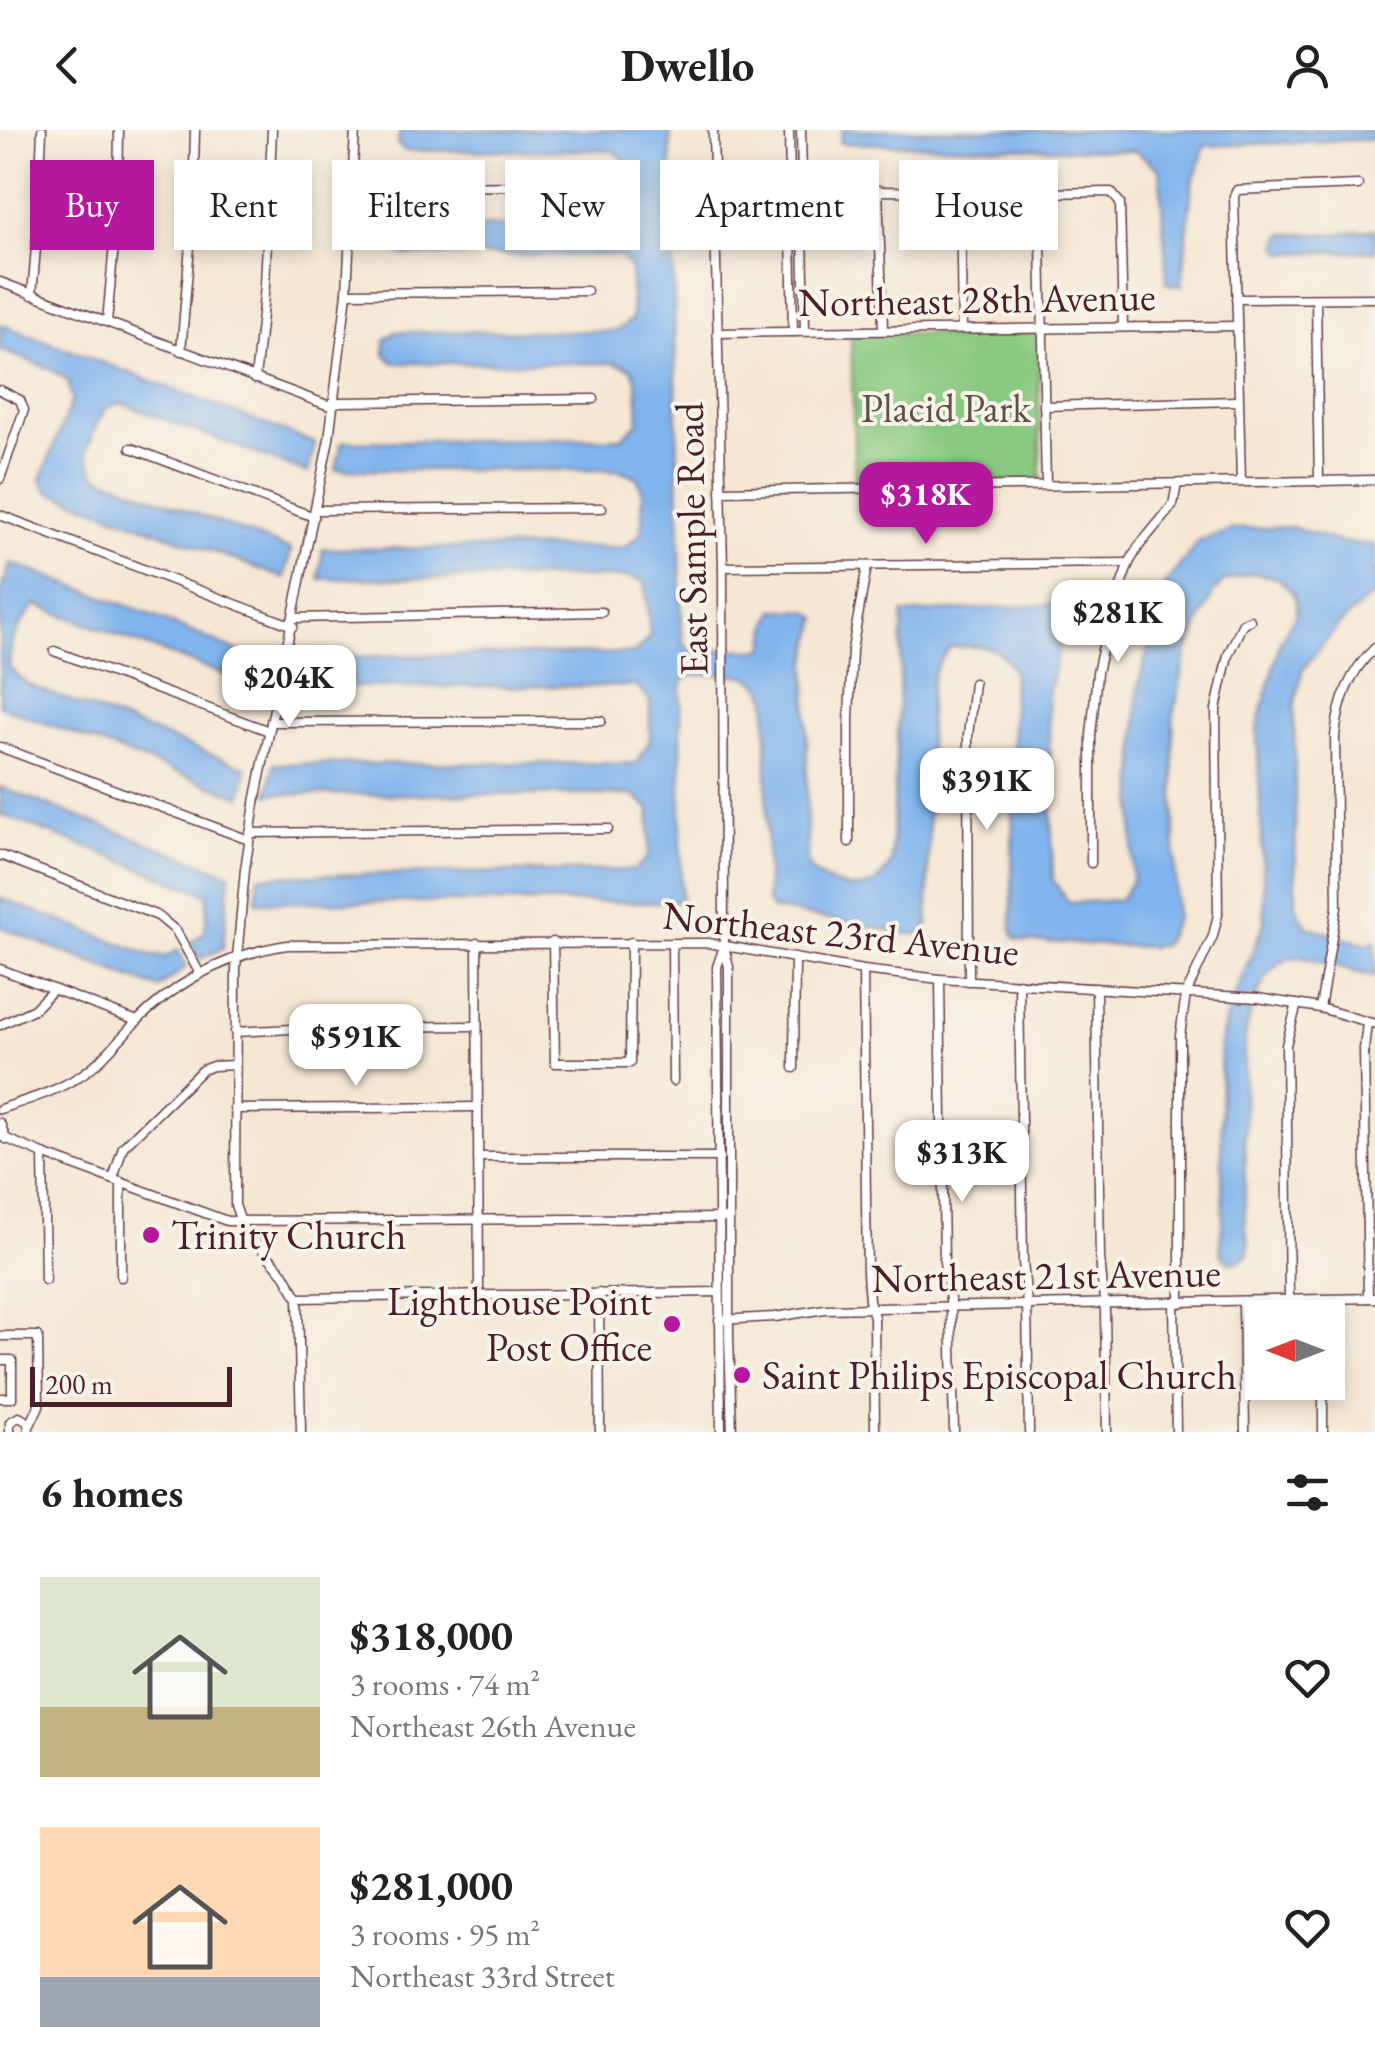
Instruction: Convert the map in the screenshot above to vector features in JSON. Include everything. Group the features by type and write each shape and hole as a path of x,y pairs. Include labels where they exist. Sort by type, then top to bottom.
{"street":[{"path":"32,295 42,130"},
{"path":"107,322 118,200 119,130"},
{"path":"181,350 193,210 195,130"},
{"path":"254,378 266,270 272,130"},
{"path":"354,160 355,130"},
{"name":"East Sample Road","path":"713,130 723,567 724,946 729,967 732,1432"},
{"path":"789,130 790,160"},
{"path":"801,130 802,160"},
{"path":"1240,482 1236,190 1358,185"},
{"path":"1058,193 1111,192 1120,203 1123,327"},
{"path":"879,225 882,329"},
{"path":"301,1432 298,1298 284,1274 250,1238 240,1220 234,1188 238,956 244,869 256,797 329,439 350,250"},
{"path":"791,250 793,332"},
{"path":"803,250 805,331"},
{"path":"961,250 962,329"},
{"path":"1041,250 1046,485"},
{"path":"0,282 327,405 594,398"},
{"path":"347,293 587,291"},
{"path":"1236,299 1375,298"},
{"path":"1316,299 1319,482"},
{"name":"Northeast 28th Avenue","path":"718,333 1237,326"},
{"path":"0,390 24,405 24,416 1,475"},
{"path":"1044,406 1238,401"},
{"path":"131,448 315,513 602,508"},
{"path":"721,492 1375,480"},
{"path":"1090,863 1090,736 1108,618 1129,564 1173,505 1177,484"},
{"path":"0,515 293,622 602,612"},
{"path":"723,567 1129,564"},
{"path":"849,842 852,650 867,566"},
{"path":"1176,1432 1178,1054 1186,994 1213,936 1218,914 1216,709 1228,654 1242,623 1250,620"},
{"path":"1320,1008 1338,884 1338,709 1357,668 1375,648"},
{"path":"54,650 270,727 601,722"},
{"path":"969,981 968,736 974,683"},
{"path":"0,747 250,837 608,829"},
{"path":"0,856 158,916 171,925 197,968"},
{"path":"553,942 555,1063 630,1063 631,942"},
{"path":"477,943 479,1295"},
{"path":"672,943 673,1081"},
{"name":"Northeast 23rd Avenue","path":"0,1109 76,1079 96,1065 137,1021 197,968 287,945 708,943 862,970 940,979 1258,998 1320,1008 1371,1024"},
{"name":"East Sample Road","path":"721,1432 717,967 724,946"},
{"path":"794,958 794,1068"},
{"path":"0,969 137,1021"},
{"path":"862,970 867,1273 873,1308 875,1432"},
{"path":"940,979 944,1262 950,1306 954,1432"},
{"path":"1019,984 1030,1432"},
{"path":"1096,988 1107,1432"},
{"path":"0,1025 34,1010 53,990"},
{"path":"1289,1300 1286,1045 1298,1004"},
{"path":"717,1016 729,1016"},
{"path":"1371,1024 1364,1049 1372,1298"},
{"path":"235,1032 477,1026"},
{"path":"121,1277 117,1181 123,1147 202,1070 234,1065"},
{"path":"234,1108 478,1107"},
{"path":"0,1123 3,1138 218,1219 730,1218"},
{"path":"43,1154 46,1280"},
{"path":"478,1157 730,1159"},
{"path":"298,1298 730,1292"},
{"path":"599,1293 600,1432"},
{"name":"Northeast 21st Avenue","path":"1289,1300 1372,1298"},
{"path":"1243,1301 1245,1432"},
{"name":"Northeast 21st Avenue","path":"719,1320 775,1318 825,1309 1243,1301"},
{"path":"0,1336 38,1336 40,1406 29,1428"},
{"path":"0,1360 12,1360 12,1398 0,1398"},
{"path":"719,1362 730,1371"},
{"path":"1323,1400 1323,1432"},
{"path":"6,1427 19,1417 26,1419 29,1428"}],"green space":[{"name":"Placid Park","path":"1038,332 1041,481 855,484 851,335"}],"water":[{"path":"400,130 670,130 671,160 660,160 660,250 673,250 682,638 688,650 760,650 766,646 775,610 808,611 818,618 807,664 807,858 809,869 832,883 851,888 868,886 891,863 903,614 1061,604 1066,620 1048,695 1053,880 1069,903 1120,900 1132,881 1138,687 1166,583 1199,541 1235,529 1292,527 1340,542 1375,545 1375,596 1364,601 1337,627 1303,669 1294,706 1296,908 1307,926 1369,944 1375,940 1375,977 1301,957 1277,966 1260,989 1244,1044 1247,1256 1230,1262 1221,1254 1220,1045 1227,1014 1265,921 1257,730 1281,640 1296,614 1293,593 1278,578 1253,573 1224,581 1213,593 1187,651 1173,718 1176,918 1163,945 1015,938 1013,671 995,650 980,647 951,647 940,660 933,679 929,703 928,926 922,934 771,909 767,901 767,696 754,680 724,674 691,675 681,687 681,902 256,902 259,876 635,870 649,856 650,809 633,795 268,794 274,764 637,763 650,741 650,701 636,686 290,687 299,657 635,653 650,636 645,581 626,577 319,579 323,549 626,547 642,532 643,492 637,477 619,470 336,470 342,442 621,438 639,422 637,383 632,369 615,363 394,363 385,354 385,340 396,332 617,331 632,319 631,269 620,255 403,255 396,250 485,250 485,227 505,227 505,250 640,250 640,160 623,160 613,152 598,150 405,151 398,145"},
{"path":"842,130 1375,130 1375,139 1205,146 1192,185 1182,286 1167,283 1160,170 1136,151 840,143"},
{"path":"1375,229 1375,251 1283,253 1278,246 1283,234"},
{"path":"0,324 315,443 308,473 121,403 107,407 86,452 96,475 291,550 284,578 48,491 41,480 72,400 68,381 50,369 0,350"},
{"path":"11,563 269,664 263,689 36,605 20,626 11,650 9,668 28,685 247,768 241,797 0,706 0,592"},
{"path":"0,787 230,874 223,948 200,959 190,943 205,932 205,893 0,814"},
{"path":"0,898 153,956 165,957 178,950 186,967 159,988 136,980 0,927"}],"place":[{"name":"Trinity Church","path":"151,1235"},
{"name":"Lighthouse Point Post Office","path":"672,1324"},
{"name":"Saint Philips Episcopal Church","path":"742,1375"}]}
